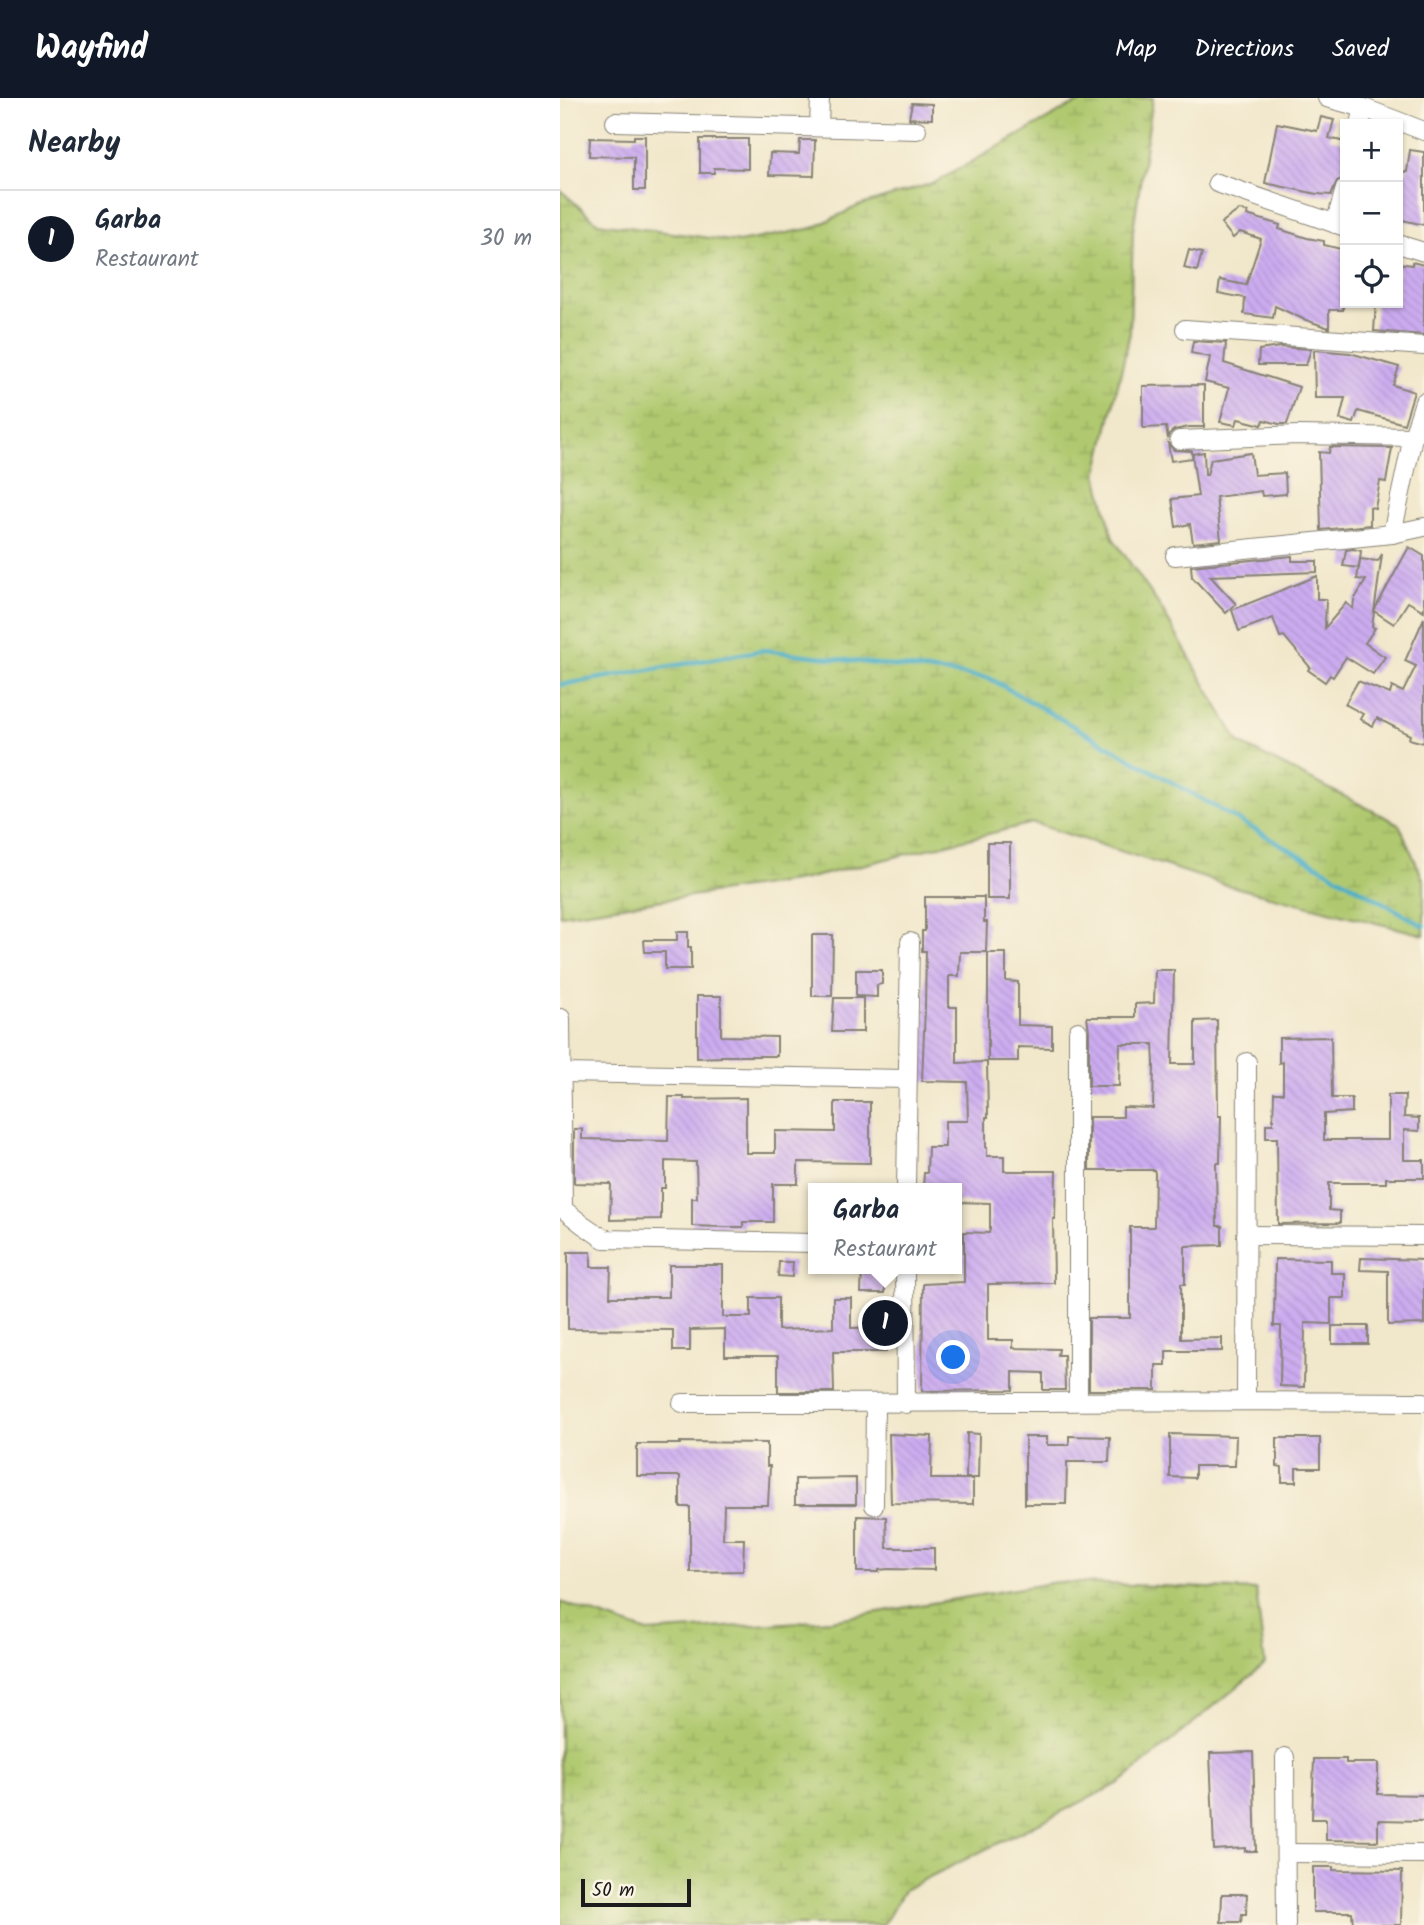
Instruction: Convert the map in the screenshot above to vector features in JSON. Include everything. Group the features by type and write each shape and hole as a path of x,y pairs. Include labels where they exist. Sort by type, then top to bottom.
{"street":[{"path":"819,127 820,98"},
{"path":"1327,98 1362,116 1424,131"},
{"path":"615,122 917,130"},
{"path":"1217,183 1340,225"},
{"path":"1401,245 1424,252"},
{"path":"1185,329 1424,346"},
{"path":"1392,534 1413,437 1424,402"},
{"path":"1178,440 1298,435 1413,437"},
{"path":"1175,556 1392,534 1424,527"},
{"path":"906,1183 910,942"},
{"path":"561,1018 563,1209 604,1239 808,1243"},
{"path":"1078,1031 1078,1401"},
{"path":"1246,1400 1247,1062"},
{"path":"563,1073 907,1079"},
{"path":"1246,1235 1424,1236"},
{"path":"905,1274 906,1404"},
{"path":"682,1403 906,1404 1246,1400 1424,1402"},
{"path":"874,1505 875,1404"},
{"path":"1285,1757 1286,1925"},
{"path":"1286,1853 1424,1854"}],"green space":[{"path":"1089,98 1153,98 1133,230 1130,333 1097,474 1113,538 1161,608 1239,743 1399,824 1424,881 1424,935 1226,885 1033,823 801,880 560,915 560,190 598,223 739,242 813,228 858,206 934,183"},
{"path":"1057,1582 1256,1590 1265,1664 1120,1783 905,1889 883,1925 560,1925 560,1602 648,1632 831,1620"}],"building":[{"path":"912,103 932,104 932,119 909,118"},
{"path":"1321,117 1334,120 1329,138 1340,141 1340,180 1331,195 1265,183 1277,123 1317,131"},
{"path":"634,136 645,136 645,190 634,190 634,157 589,156 590,138 634,139"},
{"path":"700,139 748,139 748,169 714,168 714,173 700,173"},
{"path":"800,140 815,140 814,176 769,175 770,153 799,154"},
{"path":"1410,150 1424,152 1424,225 1403,220 1403,172 1407,172"},
{"path":"1239,210 1280,225 1279,229 1324,241 1324,245 1340,249 1340,308 1343,310 1329,310 1329,328 1275,306 1273,318 1244,314 1245,298 1218,293 1220,280 1246,285 1261,239 1240,232 1233,238 1221,223"},
{"path":"1189,250 1202,253 1197,271 1184,268"},
{"path":"1412,262 1424,265 1424,335 1374,331 1376,308 1403,308 1403,264 1412,265"},
{"path":"1193,341 1226,343 1224,363 1299,387 1287,424 1264,420 1262,425 1238,419 1236,425 1220,422 1229,388 1205,382 1210,357 1191,353"},
{"path":"1280,347 1311,349 1306,365 1258,365 1259,350"},
{"path":"1314,350 1350,353 1399,367 1393,385 1414,392 1404,424 1358,411 1354,423 1340,419 1345,398 1315,398"},
{"path":"1204,385 1204,427 1174,430 1168,439 1166,427 1143,428 1143,386"},
{"path":"1168,443 1174,450 1192,451 1193,458 1171,461"},
{"path":"1330,447 1392,448 1386,482 1380,481 1375,508 1370,507 1370,525 1321,530 1319,452 1329,453"},
{"path":"1204,452 1205,475 1211,459 1251,453 1254,475 1285,473 1286,494 1262,496 1261,491 1216,497 1221,540 1193,543 1190,524 1176,527 1172,499 1198,496 1192,454"},
{"path":"1409,547 1424,556 1424,611 1408,602 1394,624 1374,611"},
{"path":"1346,550 1361,551 1359,568 1343,566"},
{"path":"1382,554 1372,627 1375,628 1365,643 1385,657 1373,674 1346,657 1333,677 1330,675 1325,682 1308,670 1310,667 1284,636 1280,637 1273,618 1239,631 1232,610 1317,576 1317,599 1326,599 1325,628 1346,603 1353,609 1354,600 1366,580 1357,579 1360,559 1378,561"},
{"path":"1292,556 1292,561 1317,561 1317,572 1210,576 1236,604 1226,613 1192,577 1191,566"},
{"path":"1424,618 1424,743 1409,739 1410,735 1377,718 1373,726 1360,719 1363,714 1345,704 1358,681 1390,694 1392,687 1403,692 1416,666 1405,661"},
{"path":"987,843 1010,843 1010,899 987,899"},
{"path":"925,897 984,897 986,952 960,952 959,976 949,976 949,1007 957,1007 957,1063 987,1062 987,1156 1004,1156 1004,1171 1056,1171 1053,1219 1054,1283 988,1284 988,1340 1013,1340 1013,1348 1059,1349 1058,1355 1064,1355 1065,1390 1043,1390 1043,1373 1013,1372 1013,1390 922,1391 923,1284 964,1282 964,1232 989,1233 990,1229 990,1203 962,1202 962,1183 923,1183 924,1173 927,1173 928,1147 945,1147 945,1121 968,1121 967,1082 922,1081 926,951 922,951 922,931 925,931"},
{"path":"677,932 688,932 691,969 665,969 665,952 645,952 644,940 677,940"},
{"path":"812,935 833,935 832,996 812,996"},
{"path":"988,953 1006,953 1006,981 1018,982 1018,1025 1052,1026 1052,1048 1018,1047 1018,1061 988,1061"},
{"path":"856,970 882,970 882,984 877,985 877,997 856,996"},
{"path":"1155,970 1174,970 1172,1064 1195,1064 1195,1021 1217,1020 1218,1116 1221,1116 1220,1163 1216,1163 1217,1226 1222,1226 1222,1245 1185,1246 1185,1284 1181,1284 1181,1339 1222,1338 1222,1351 1166,1351 1166,1365 1156,1365 1156,1390 1089,1390 1089,1318 1130,1318 1130,1227 1154,1227 1155,1173 1154,1170 1089,1170 1089,1117 1123,1117 1123,1107 1153,1108 1154,1064 1153,1044 1120,1044 1119,1086 1089,1086 1087,1017 1135,1017 1135,1004 1154,1003"},
{"path":"697,996 721,996 721,1036 777,1037 777,1056 697,1058"},
{"path":"834,998 863,998 863,1032 832,1032"},
{"path":"1331,1037 1332,1098 1352,1098 1352,1112 1324,1114 1324,1140 1388,1140 1388,1095 1405,1095 1404,1117 1419,1118 1419,1131 1404,1130 1404,1160 1424,1160 1424,1178 1386,1178 1386,1183 1329,1183 1329,1210 1340,1211 1340,1223 1278,1224 1277,1138 1266,1138 1266,1124 1273,1124 1274,1093 1283,1093 1283,1062 1279,1063 1279,1038"},
{"path":"669,1097 746,1098 746,1153 775,1153 775,1131 835,1132 835,1102 870,1102 870,1163 798,1162 798,1184 773,1184 773,1222 743,1222 743,1227 723,1227 692,1226 692,1198 697,1198 696,1162 665,1161 665,1188 661,1188 661,1219 610,1220 611,1184 574,1183 574,1129 582,1129 582,1139 668,1141"},
{"path":"568,1252 591,1252 591,1267 611,1267 610,1297 669,1297 669,1265 723,1265 723,1317 751,1317 751,1298 778,1298 778,1330 833,1328 833,1298 851,1298 851,1328 886,1327 886,1352 833,1352 834,1392 778,1392 778,1356 725,1356 725,1329 690,1330 690,1351 673,1351 673,1330 568,1329"},
{"path":"1361,1258 1424,1260 1424,1324 1388,1325 1388,1271 1360,1270"},
{"path":"1275,1259 1331,1260 1331,1273 1345,1273 1345,1298 1331,1298 1331,1324 1305,1323 1304,1387 1280,1386 1281,1326 1274,1326"},
{"path":"779,1262 793,1262 792,1277 778,1276"},
{"path":"862,1274 885,1274 885,1293 861,1293"},
{"path":"1332,1326 1368,1326 1368,1344 1332,1344"},
{"path":"967,1433 979,1434 978,1478 966,1478"},
{"path":"889,1434 932,1436 931,1479 973,1479 973,1504 891,1503"},
{"path":"1170,1434 1236,1436 1235,1466 1195,1466 1195,1478 1170,1477"},
{"path":"1069,1436 1110,1437 1109,1462 1067,1462 1066,1504 1025,1504 1025,1437 1047,1437 1047,1445 1069,1445"},
{"path":"1277,1438 1320,1438 1320,1468 1296,1468 1296,1482 1282,1482 1282,1467 1277,1466"},
{"path":"767,1443 767,1466 770,1466 768,1505 724,1505 723,1539 744,1539 743,1571 690,1572 690,1507 680,1507 680,1476 637,1476 637,1444"},
{"path":"856,1478 856,1504 795,1504 795,1479"},
{"path":"857,1516 886,1517 887,1548 934,1548 934,1570 888,1569 879,1572 857,1572"},
{"path":"1253,1752 1256,1851 1245,1851 1245,1848 1214,1850 1210,1753"},
{"path":"1314,1759 1378,1763 1378,1794 1424,1795 1424,1821 1378,1820 1378,1841 1326,1840 1326,1819 1312,1819"},
{"path":"1313,1867 1402,1871 1401,1925 1353,1925 1352,1912 1313,1912"},
{"path":"1222,1894 1247,1894 1246,1914 1242,1914 1241,1922 1221,1922"}],"waterway":[{"path":"560,685 765,650 989,678 1424,926"}],"place":[{"name":"Garba","path":"885,1323"}]}
